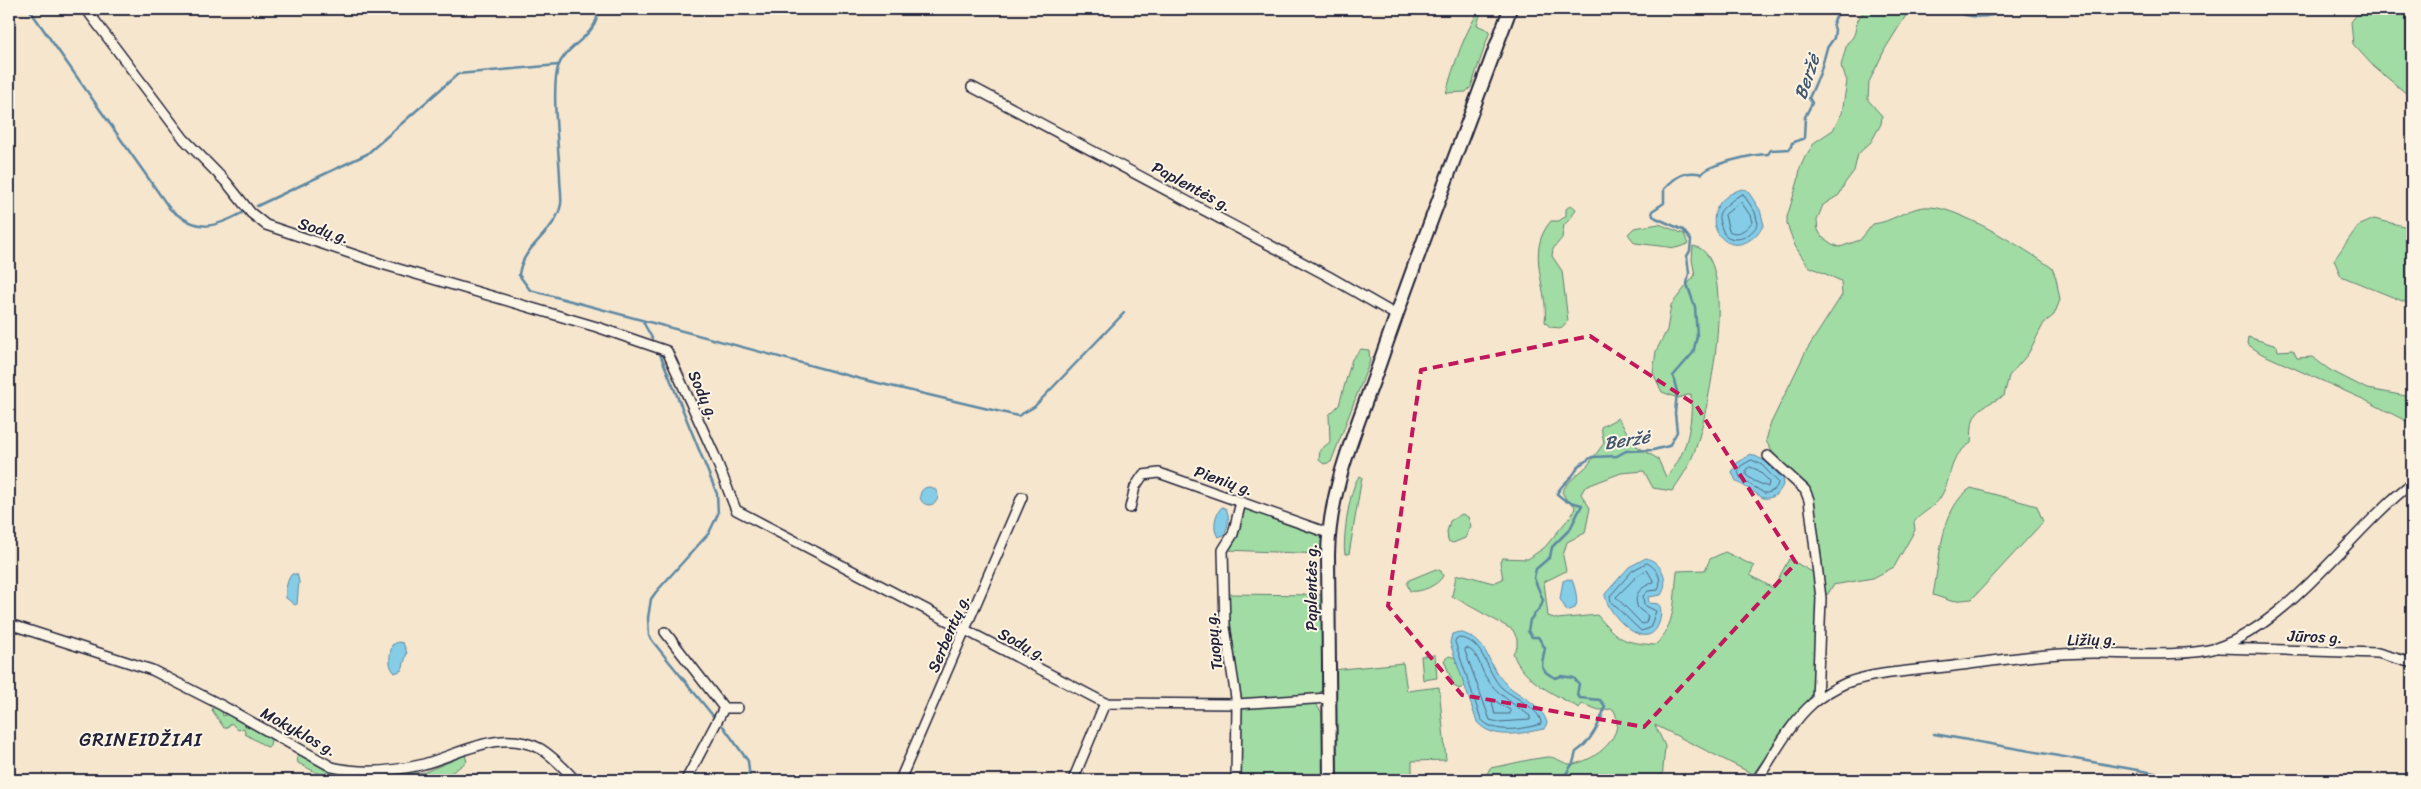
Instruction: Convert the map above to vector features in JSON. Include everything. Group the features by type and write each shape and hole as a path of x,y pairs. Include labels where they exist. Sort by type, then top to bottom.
{"main road":[{"name":"Paplentės g.","path":"1330,780 1328,533 1333,496 1396,315 1510,9"}],"street":[{"name":"Sodų g.","path":"86,9 184,139 258,220 277,230 385,265 663,348 669,352 736,510 1105,703 1237,704 1328,698"},
{"name":"Paplentės g.","path":"972,87 1328,276 1396,315"},
{"path":"1768,456 1805,490 1809,500 1821,598 1817,700"},
{"name":"Pienių g.","path":"1130,508 1135,487 1143,475 1151,472 1159,473 1328,533"},
{"name":"Ližių g.","path":"1757,780 1800,716 1817,700 1846,683 1888,674 2056,654 2179,652 2216,648 2242,635 2283,606 2370,520 2412,483"},
{"name":"Serbentų g.","path":"900,780 1022,497"},
{"name":"Tuopų g.","path":"1236,780 1237,704 1225,627 1223,550 1233,534 1241,502"},
{"name":"Mokyklos g.","path":"9,624 152,670 221,705 332,767 353,772 403,769 444,757 480,743 501,740 525,743 541,750 575,780"},
{"path":"665,632 724,708"},
{"name":"Jūros g.","path":"2216,648 2378,653 2412,663"},
{"path":"1073,780 1105,703"},
{"path":"724,708 738,708"},
{"path":"686,780 724,708"}],"highlighted area":[{"path":"1590,336 1696,405 1796,563 1644,727 1462,695 1388,606 1421,370"}],"green space":[{"path":"1480,9 1482,9 1477,25 1490,31 1471,87 1466,92 1446,93 1460,50"},
{"path":"1866,9 1910,9 1885,49 1869,82 1868,100 1882,116 1881,124 1871,142 1858,154 1854,171 1839,195 1823,205 1817,220 1818,230 1822,237 1840,247 1860,240 1873,224 1886,221 1917,208 1937,208 1953,212 1990,229 2052,268 2060,300 2054,315 2044,323 2028,354 2009,376 2004,396 1983,407 1975,415 1971,443 1963,449 1954,462 1940,498 1914,522 1915,530 1894,567 1873,578 1833,585 1828,594 1824,595 1811,491 1774,455 1766,441 1770,425 1806,351 1842,295 1841,281 1808,266 1795,246 1787,224 1787,217 1800,168 1805,157 1815,142 1833,130 1842,113 1847,81 1841,66 1847,43 1854,35 1859,19"},
{"path":"2358,13 2412,13 2412,98 2374,67 2353,44 2351,22"},
{"path":"1571,205 1576,209 1564,225 1562,238 1553,249 1552,256 1562,271 1568,321 1561,328 1550,327 1545,322 1544,296 1538,258 1539,245 1543,233 1551,221 1559,221 1566,216 1566,209"},
{"path":"2374,219 2412,228 2412,305 2341,276 2334,260 2358,226"},
{"path":"1659,224 1684,234 1688,244 1676,248 1635,243 1628,234 1634,228"},
{"path":"1693,246 1708,256 1716,277 1718,307 1717,341 1712,377 1706,410 1693,455 1684,474 1672,491 1653,488 1644,471 1621,473 1585,487 1581,494 1590,508 1585,533 1567,542 1563,556 1566,571 1544,582 1548,616 1557,619 1597,615 1616,635 1635,643 1655,645 1667,630 1673,611 1677,571 1705,570 1710,559 1725,552 1754,566 1750,575 1773,588 1789,559 1814,573 1818,607 1814,685 1811,696 1753,774 1655,725 1665,746 1662,780 1484,780 1490,768 1533,759 1550,757 1569,764 1581,762 1590,758 1607,745 1617,728 1617,718 1613,709 1599,710 1582,704 1579,708 1540,686 1517,663 1513,653 1517,647 1517,639 1513,630 1452,596 1456,576 1464,575 1493,583 1503,579 1500,562 1502,558 1528,559 1545,547 1574,512 1575,506 1566,499 1562,492 1567,484 1588,465 1604,443 1601,427 1618,418 1635,445 1658,459 1666,477 1673,469 1684,449 1690,427 1691,394 1678,398 1662,392 1653,373 1656,351 1667,330 1671,305 1695,275 1692,260"},
{"path":"2248,337 2277,346 2278,351 2293,350 2297,358 2312,357 2330,370 2367,389 2412,397 2412,424 2365,400 2262,354 2247,344"},
{"path":"1361,349 1369,350 1370,361 1331,462 1324,464 1319,460 1320,450 1330,442 1329,415 1339,405 1352,359"},
{"path":"1360,476 1362,477 1349,554 1345,554 1344,547 1350,501 1356,481"},
{"path":"1971,488 2037,506 2043,522 1972,599 1951,601 1933,595 1940,551 1947,522 1953,508"},
{"path":"1243,506 1322,533 1322,554 1227,550"},
{"path":"1462,514 1468,517 1471,526 1465,538 1453,543 1448,541 1447,532 1450,521"},
{"path":"1436,569 1441,571 1443,576 1441,579 1424,590 1410,591 1407,584 1409,580"},
{"path":"1227,594 1322,595 1323,689 1318,694 1240,699"},
{"path":"1435,655 1437,678 1423,680 1421,656"},
{"path":"1449,656 1456,658 1465,684 1459,689 1454,686 1444,660"},
{"path":"1403,663 1407,691 1439,687 1446,760 1412,761 1412,780 1334,780 1332,670"},
{"path":"1315,703 1322,713 1325,780 1241,780 1242,707"},
{"path":"214,706 222,711 223,716 228,714 243,720 245,726 256,728 263,732 271,740 270,746 267,747 245,734 244,728 238,730 231,723 227,728 224,728 212,710"},
{"path":"300,755 324,769 353,779 425,772 465,755 467,761 457,769 441,777 423,775 419,780 331,780 327,775 317,773 298,763 297,757"}],"water":[{"path":"1742,189 1747,190 1760,210 1764,225 1751,239 1738,244 1726,242 1718,234 1714,222 1716,210 1725,198"},
{"path":"1751,454 1765,461 1784,480 1780,491 1774,496 1763,498 1736,481 1732,472 1737,463"},
{"path":"929,487 935,490 938,496 935,502 929,505 923,502 920,496 923,490"},
{"path":"1222,507 1227,511 1228,521 1224,535 1218,537 1215,530 1215,521"},
{"path":"1646,558 1652,560 1660,568 1665,584 1661,595 1648,597 1649,603 1659,604 1661,614 1659,623 1653,632 1646,635 1637,634 1619,620 1607,602 1605,594 1629,567"},
{"path":"292,574 297,574 299,581 297,604 295,605 286,598 287,585"},
{"path":"1572,580 1577,602 1575,608 1567,611 1560,599 1563,581"},
{"path":"1459,632 1477,641 1483,647 1499,677 1536,706 1547,723 1544,729 1517,734 1499,734 1491,732 1477,722 1450,643 1452,634"},
{"path":"398,642 403,643 407,653 402,670 395,673 391,667 390,656 392,645"}],"waterway":[{"path":"29,9 170,209 189,222 205,226 222,222 242,213"},
{"path":"598,9 597,18 593,26 562,59 558,67 555,105 561,204 553,223 532,247 521,265 519,275 530,290 861,379 1018,416 1034,407 1124,313"},
{"name":"Beržė","path":"1562,780 1573,763 1576,752 1594,732 1605,706 1600,700 1580,698 1577,695 1579,684 1574,678 1561,676 1555,678 1545,672 1542,666 1545,648 1538,637 1532,637 1528,631 1530,620 1541,606 1543,600 1534,578 1536,569 1550,557 1552,547 1570,529 1582,505 1566,501 1557,494 1574,474 1578,466 1592,457 1617,456 1626,451 1653,450 1669,446 1677,432 1675,413 1677,392 1673,376 1693,353 1697,336 1695,307 1687,284 1689,273 1687,256 1690,251 1691,240 1683,230 1653,216 1652,211 1664,203 1664,189 1681,175 1691,173 1702,174 1706,170 1732,160 1768,154 1771,150 1790,149 1792,143 1804,138 1805,117 1812,103 1809,98 1820,73 1827,48 1834,38 1835,30 1833,23 1840,9"},
{"path":"1950,9 1957,13 1979,17 2009,10"},
{"path":"257,206 367,154 458,74 558,65"},
{"path":"642,320 652,338"},
{"path":"660,354 717,494 718,514 709,533 651,599 648,618 649,636 714,717"},
{"path":"723,726 748,761 750,780"},
{"path":"1934,734 2160,774 2182,780"}],"district":[{"name":"GRINEIDŽIAI","path":"141,739"}]}
